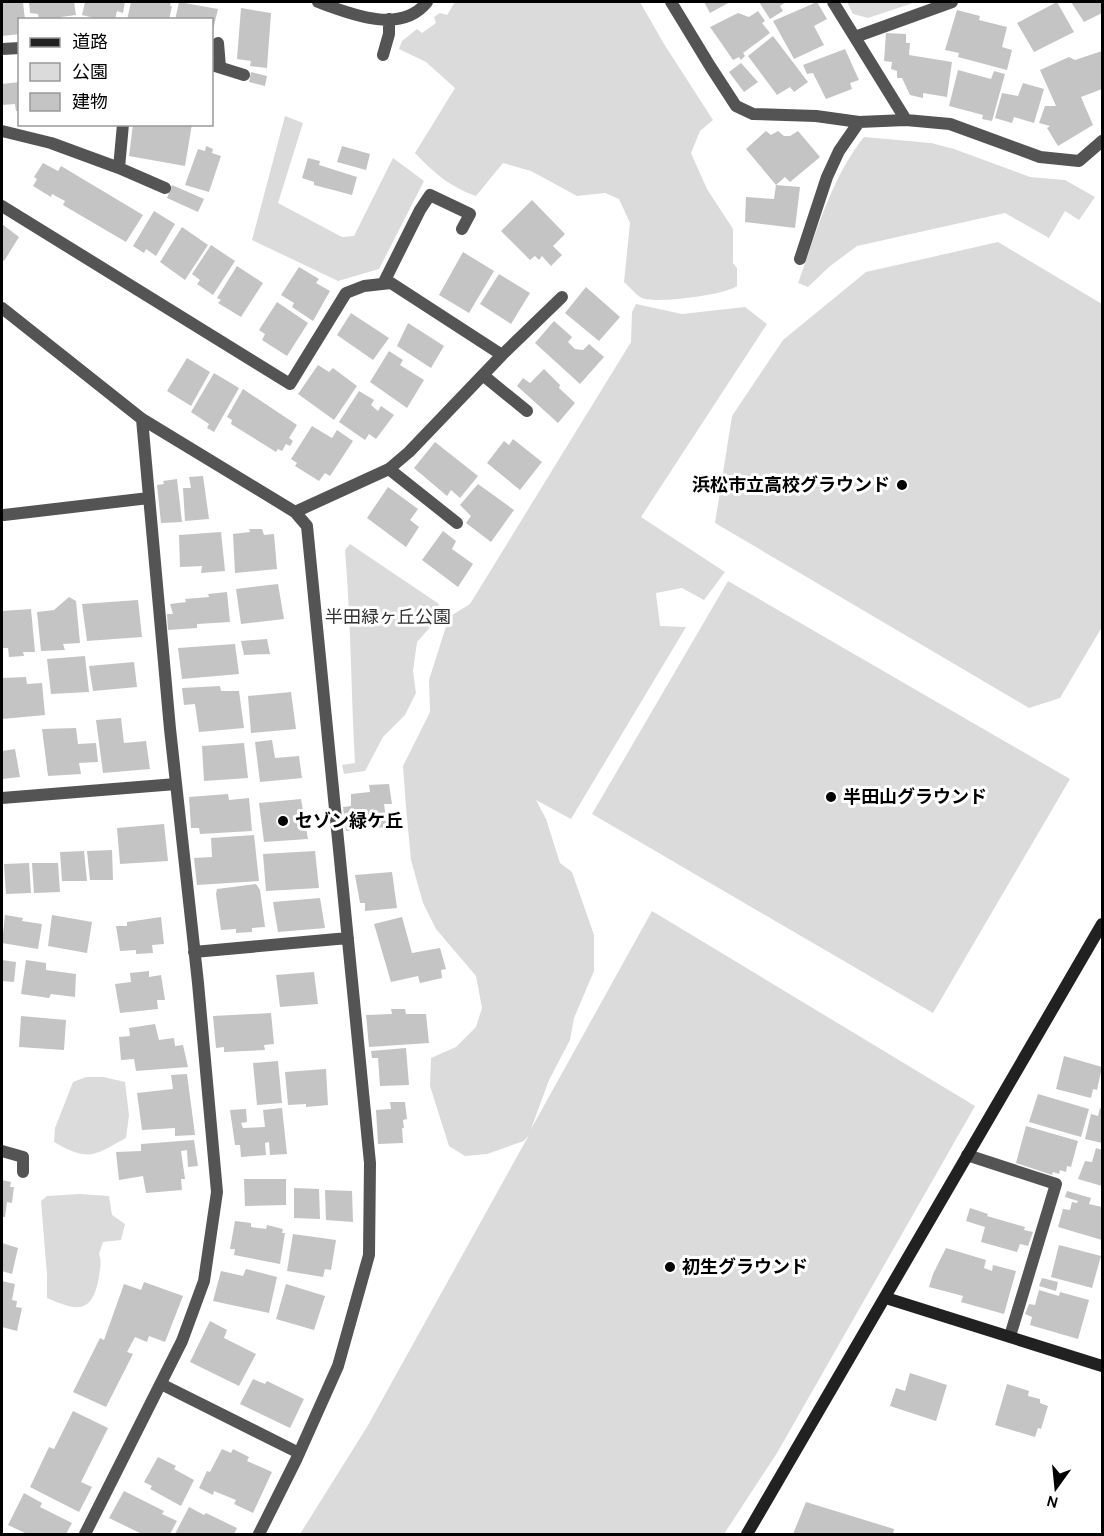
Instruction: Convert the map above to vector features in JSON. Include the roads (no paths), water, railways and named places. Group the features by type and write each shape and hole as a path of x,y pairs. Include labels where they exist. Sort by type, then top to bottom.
{"street":[{"path":"318,2 369,18 389,19 410,15 427,2"},
{"path":"671,2 736,106 743,111 753,114 816,116 859,122 906,120 950,124 1040,157 1079,160 1102,141"},
{"path":"833,2 906,120"},
{"path":"855,37 952,2"},
{"path":"383,55 389,34 389,19"},
{"path":"218,43 215,66 244,75"},
{"path":"2,49 18,48"},
{"path":"800,260 827,177 840,151 859,122"},
{"path":"119,168 123,126"},
{"path":"2,131 51,143 165,188"},
{"path":"383,284 420,210 430,195 470,214 462,229"},
{"path":"2,206 290,384 345,293 364,286 391,282 502,355"},
{"path":"295,512 388,469 409,452 502,355 562,297"},
{"path":"2,308 142,419 295,512 307,526 370,1163 369,1255 338,1366 259,1534"},
{"path":"484,376 527,411"},
{"path":"85,1534 182,1341 204,1281 217,1192 142,419"},
{"path":"388,469 457,523"},
{"path":"4,515 149,498"},
{"path":"2,798 176,784"},
{"path":"747,1534 967,1155 1101,931"},
{"path":"194,952 348,938"},
{"path":"2,1151 23,1156 23,1172"},
{"path":"967,1155 1056,1184 1010,1336"},
{"path":"886,1298 1102,1366"},
{"path":"161,1384 299,1453"}],"place":[{"name":"浜松市立高校グラウンド","path":"902,485"},
{"name":"半田山グラウンド","path":"831,797"},
{"name":"セゾン緑ケ丘","path":"283,821"},
{"name":"初生グラウンド","path":"670,1267"}],"park label":[{"name":"半田緑ヶ丘公園","path":"388,617"}]}
